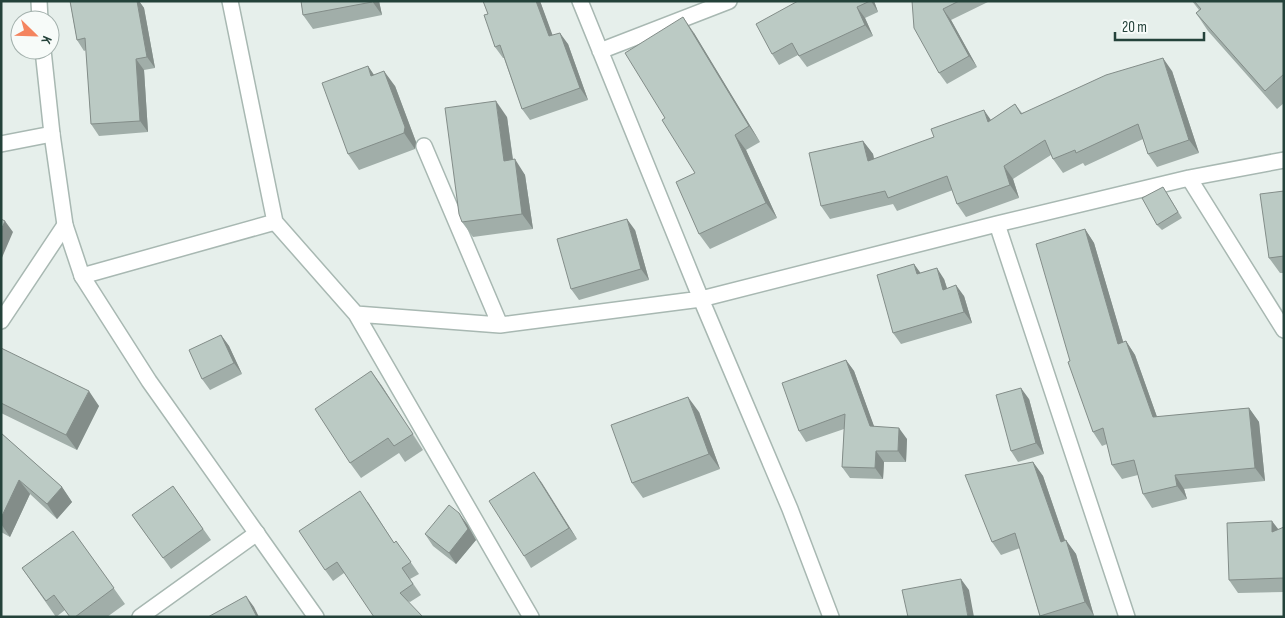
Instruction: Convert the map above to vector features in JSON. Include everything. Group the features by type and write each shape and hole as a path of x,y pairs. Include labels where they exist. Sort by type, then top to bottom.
{"street":[{"path":"230,1 275,222 356,314 531,617"},
{"path":"580,1 701,299 790,509 831,617"},
{"path":"600,51 729,1"},
{"path":"44,60 64,225 82,276 149,381 316,617"},
{"path":"1,144 52,134"},
{"path":"424,146 500,325"},
{"path":"356,314 500,325 701,299 996,224 1189,178 1284,160"},
{"path":"1189,178 1284,330"},
{"path":"82,276 275,222"},
{"path":"996,224 1127,617"},
{"path":"1,322 64,225"},
{"path":"140,617 256,533"}],"building":[{"path":"70,1 137,1 147,57 136,59 140,121 91,124 85,38 77,40"},
{"path":"301,1 372,1 372,2 303,15"},
{"path":"483,1 536,1 549,36 560,33 580,88 522,109 500,45 495,47 484,15 488,14"},
{"path":"798,1 870,1 857,7 865,25 799,56 792,43 772,54 756,24"},
{"path":"912,1 959,1 943,9 969,56 939,73 914,28"},
{"path":"1194,1 1284,1 1284,74 1265,91 1196,13 1201,9"},
{"path":"683,17 749,126 735,135 766,203 699,234 676,182 695,173 662,120 665,118 625,53"},
{"path":"1163,58 1189,140 1148,154 1138,124 1076,153 1075,150 1053,159 1045,140 1004,166 1010,185 957,204 947,176 888,198 885,191 821,206 809,153 863,141 868,161 934,137 931,129 984,110 988,122 1015,104 1021,114 1106,75"},
{"path":"368,66 371,76 384,71 405,127 404,133 348,154 322,83"},
{"path":"496,101 504,161 515,159 522,214 462,222 459,214 445,108"},
{"path":"1163,187 1178,212 1157,225 1142,198"},
{"path":"1284,191 1284,256 1269,258 1260,194"},
{"path":"1,219 5,221 1,230"},
{"path":"627,219 641,269 571,289 557,239"},
{"path":"1085,229 1118,344 1126,341 1153,417 1249,408 1255,468 1175,475 1177,486 1143,494 1134,460 1112,465 1103,428 1093,432 1068,362 1070,361 1036,244"},
{"path":"914,264 917,274 937,268 943,290 956,285 964,312 893,333 877,275"},
{"path":"221,335 234,363 202,379 189,350"},
{"path":"1,348 89,391 66,435 1,403"},
{"path":"846,360 870,426 899,428 898,451 876,451 875,468 842,467 845,414 799,431 782,383"},
{"path":"371,371 413,434 394,446 388,438 350,463 315,409"},
{"path":"1021,388 1036,443 1011,451 996,395"},
{"path":"688,397 709,454 632,483 611,425"},
{"path":"1,433 62,487 47,504 19,480 1,518"},
{"path":"1033,462 1061,542 1066,540 1085,602 1040,616 1015,533 992,542 965,475"},
{"path":"534,472 569,528 524,556 489,501"},
{"path":"173,486 203,529 163,558 132,515"},
{"path":"360,491 394,543 396,541 411,562 402,568 413,584 400,593 423,617 374,617 337,562 325,570 299,531"},
{"path":"449,505 459,513 468,529 449,553 425,534"},
{"path":"1272,521 1272,532 1284,527 1284,578 1229,580 1227,523"},
{"path":"73,531 114,588 75,617 70,617 54,595 46,601 22,568"},
{"path":"961,579 968,617 908,617 902,590"},
{"path":"246,596 257,617 208,617"}]}
